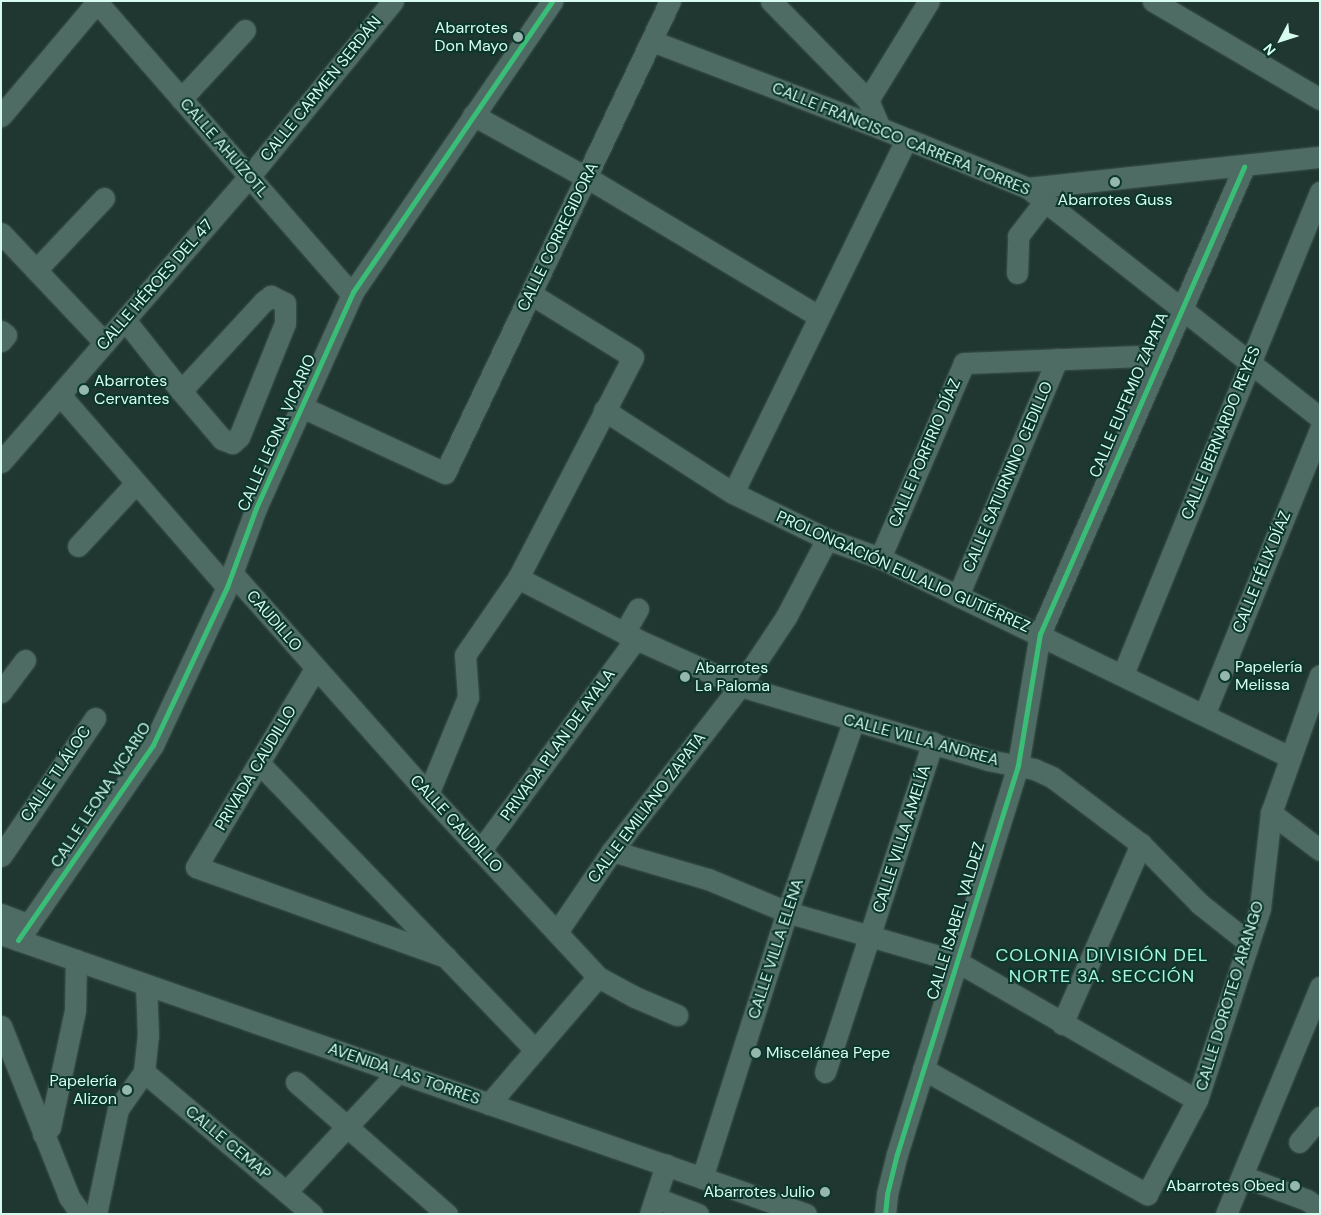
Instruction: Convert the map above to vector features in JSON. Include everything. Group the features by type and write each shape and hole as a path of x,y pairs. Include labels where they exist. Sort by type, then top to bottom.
{"street":[{"name":"CALLE CARMEN SERDÁN","path":"250,176 393,1"},
{"name":"CALLE CORREGIDORA","path":"302,407 445,473 670,1"},
{"path":"771,1 868,100 880,128"},
{"path":"868,100 929,1"},
{"path":"1153,1 1320,99"},
{"name":"CALLE AHUÍZOTL","path":"97,2 352,294"},
{"path":"1,116 97,2"},
{"name":"CALLE LEONA VICARIO","path":"16,933 153,745 230,580 256,508 352,294 473,115 542,6"},
{"path":"181,99 245,30"},
{"name":"CALLE FRANCISCO CARRERA TORRES","path":"652,42 880,128 1028,188 1181,306 1320,418"},
{"path":"473,115 586,177 818,316"},
{"path":"733,493 818,316 906,140"},
{"path":"1028,188 1244,167 1320,157"},
{"name":"CALLE EUFEMIO ZAPATA","path":"1040,634 1181,306 1244,167"},
{"name":"CALLE HÉROES DEL 47","path":"1,462 250,176"},
{"name":"CALLE BERNARDO REYES","path":"1123,674 1320,192"},
{"path":"36,270 104,198"},
{"path":"1017,273 1018,236 1046,201"},
{"path":"1,233 105,343"},
{"path":"428,794 468,697 465,655 518,578 633,357 531,294"},
{"path":"125,320 180,391 222,439 232,443 238,437 285,323 285,302 271,296 264,301 180,391"},
{"path":"1,331 6,335 1,341"},
{"name":"CALLE PORFIRIO DÍAZ","path":"880,558 964,363 1160,355"},
{"name":"CALLE SATURNINO CEDILLO","path":"958,596 1058,358"},
{"name":"CAUDILLO","path":"60,395 135,484 315,669"},
{"name":"PROLONGACIÓN EULALIO GUTIÉRREZ","path":"604,410 733,493 827,539 880,558 1123,674 1288,756"},
{"name":"CALLE FÉLIX DÍAZ","path":"1204,715 1320,430"},
{"path":"78,546 135,484"},
{"name":"CALLE EMILIANO ZAPATA","path":"557,932 612,851 740,686 786,617 827,539"},
{"name":"CALLE VILLA ANDREA","path":"518,578 630,636 740,686 853,722 934,742 988,760 1018,765 1052,777 1141,844 1200,904 1248,942"},
{"name":"PRIVADA PLAN DE AYALA","path":"480,851 630,636 638,609"},
{"name":"CALLE ISABEL VALDEZ","path":"886,1214 887,1194 923,1069 1018,765 1040,634"},
{"path":"1,692 25,660"},
{"name":"CALLE CAUDILLO","path":"315,669 480,851 598,977 634,998 677,1015"},
{"name":"PRIVADA CAUDILLO","path":"315,669 196,867 446,957"},
{"name":"CALLE DOROTEO ARANGO","path":"923,1069 1147,1194 1197,1100 1260,908 1271,813 1288,756 1320,675"},
{"name":"CALLE TLÁLOC","path":"1,856 95,718"},
{"name":"CALLE VILLA ELENA","path":"702,1178 787,912 853,722"},
{"name":"CALLE VILLA AMELÍA","path":"825,1072 934,742"},
{"path":"259,763 535,1050"},
{"path":"1271,813 1320,850"},
{"path":"1062,1024 1141,844"},
{"path":"612,851 708,879 787,912 956,961 1062,1024 1197,1100"},
{"name":"AVENIDA LAS TORRES","path":"1,914 16,933 76,960 806,1214"},
{"path":"43,1134 50,1127 75,1010 76,960"},
{"path":"489,1104 598,977"},
{"path":"96,1214 118,1109 144,1072 148,1036 146,985"},
{"path":"1226,1214 1320,987"},
{"path":"1,1026 69,1197 81,1214"},
{"name":"CALLE CEMAP","path":"144,1072 312,1214"},
{"path":"286,1192 398,1072"},
{"path":"296,1082 447,1214"},
{"path":"1300,1142 1320,1117"},
{"path":"666,1165 653,1206 698,1214"},
{"path":"1242,1176 1307,1200 1320,1209"}],"cycle path":[{"path":"18,940 153,745 227,587 256,508 353,292 552,1"},
{"path":"885,1214 887,1194 897,1154 1018,765 1040,634 1244,167"}],"place":[{"name":"Abarrotes Don Mayo","path":"518,37"},
{"name":"Abarrotes Guss","path":"1115,182"},
{"name":"Abarrotes Cervantes","path":"84,390"},
{"name":"Papelería Melissa","path":"1225,676"},
{"name":"Abarrotes La Paloma","path":"685,677"},
{"name":"Miscelánea Pepe","path":"756,1053"},
{"name":"Papelería Alizon","path":"127,1090"},
{"name":"Abarrotes Obed","path":"1295,1186"},
{"name":"Abarrotes Julio","path":"825,1192"}],"district":[{"name":"COLONIA DIVISIÓN DEL NORTE 3A. SECCIÓN","path":"1102,966"}]}
